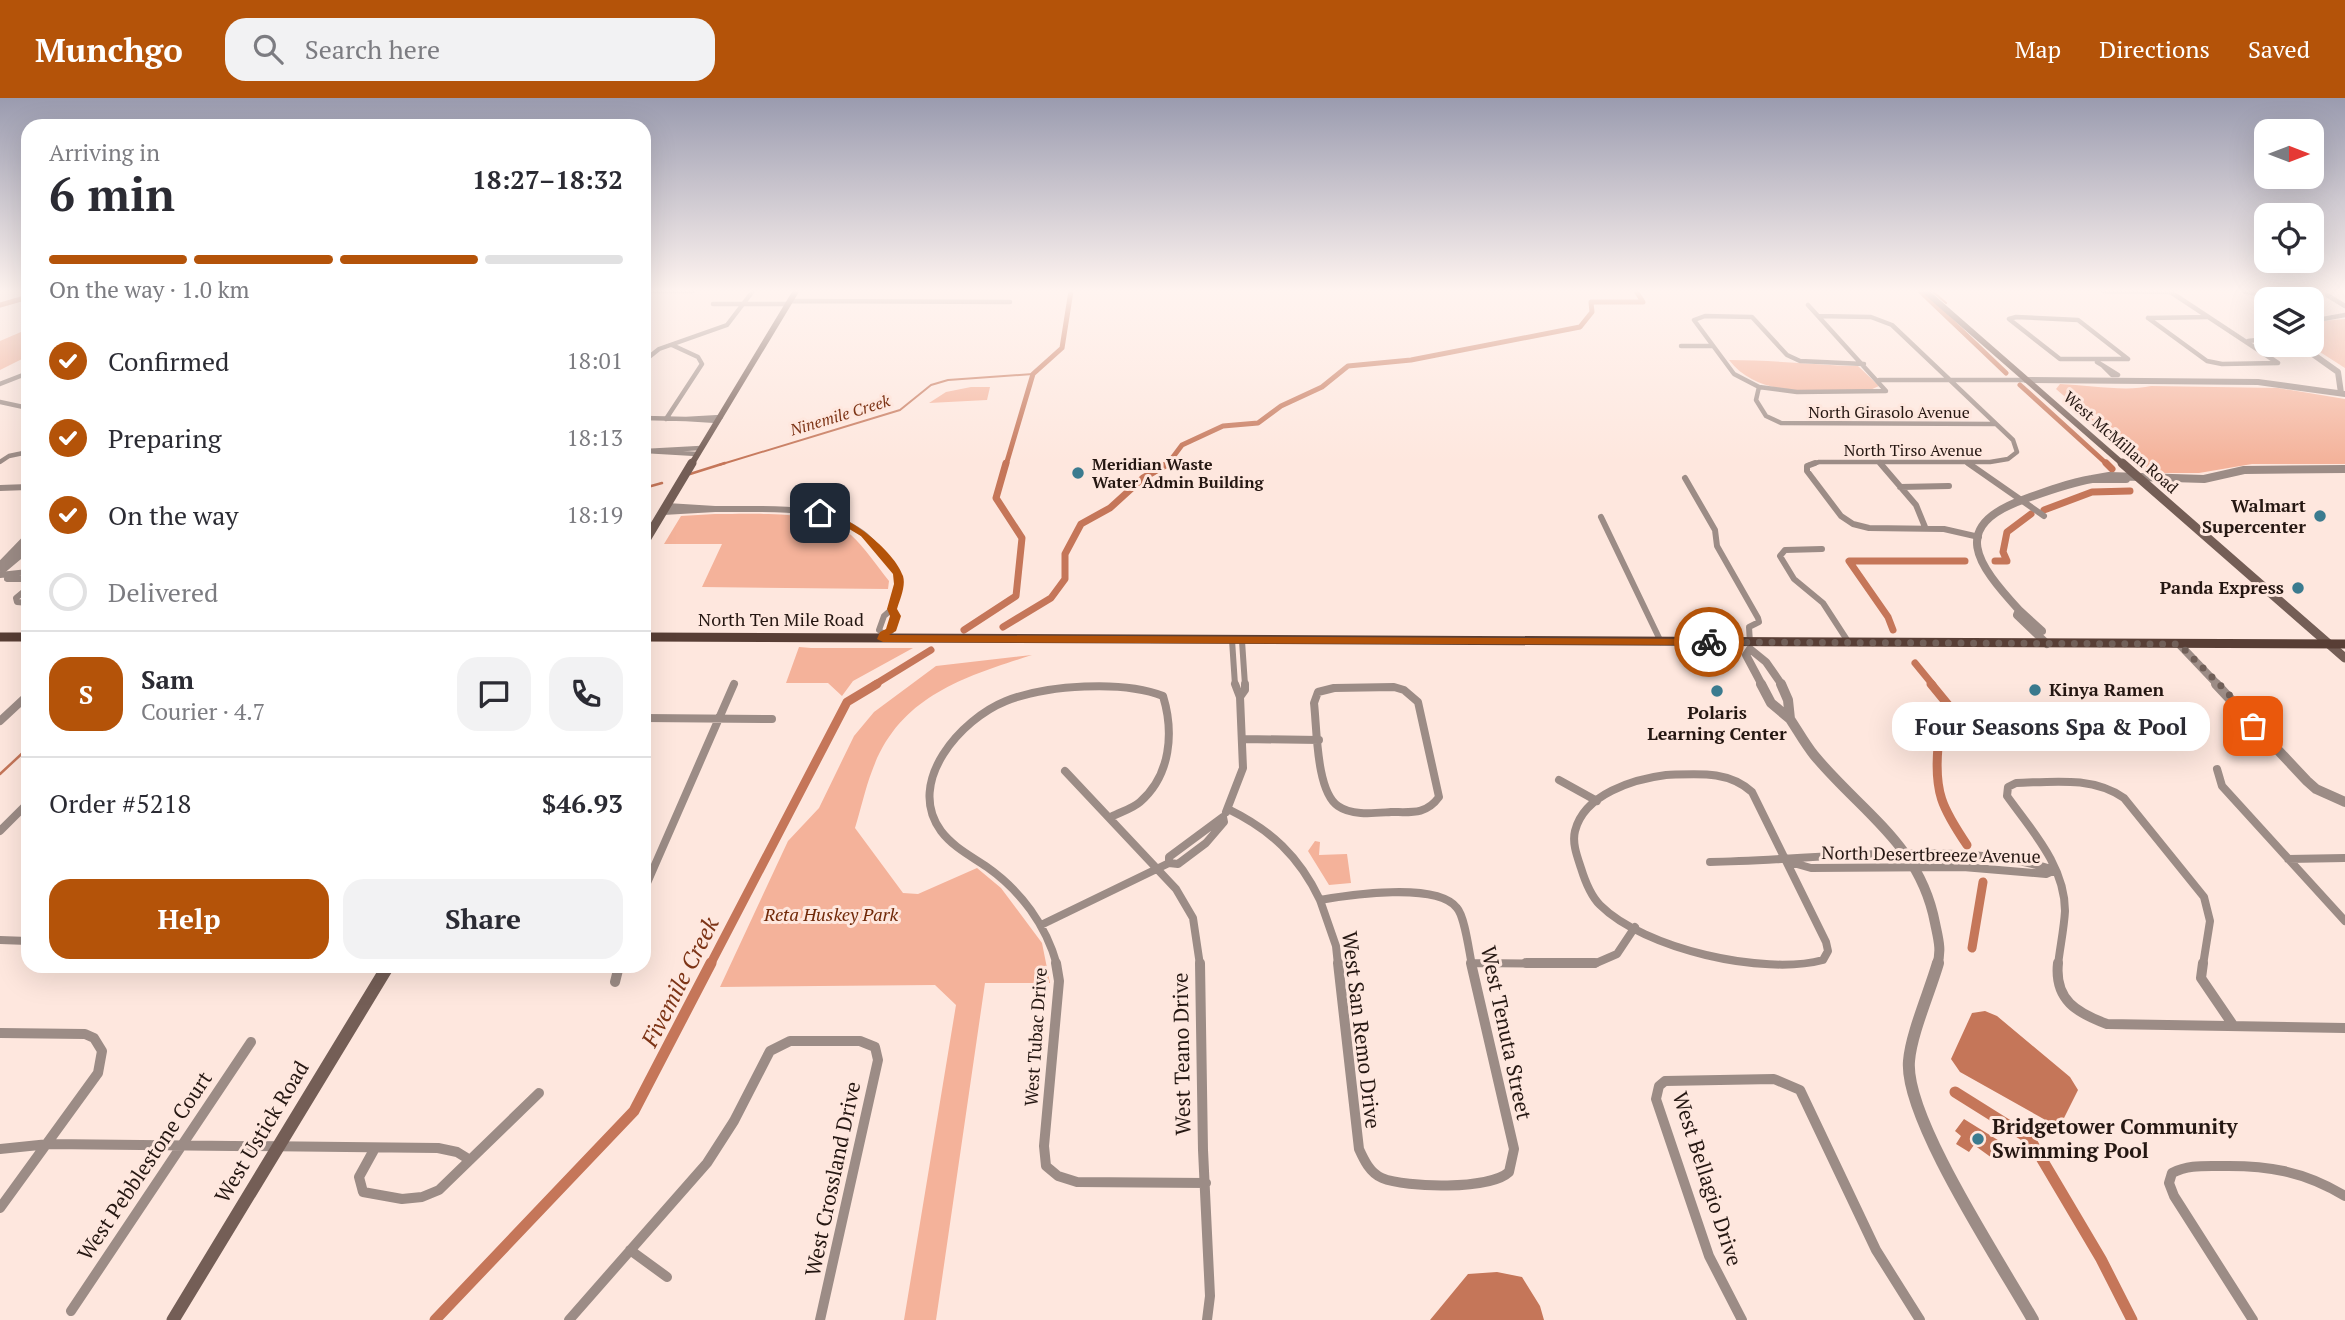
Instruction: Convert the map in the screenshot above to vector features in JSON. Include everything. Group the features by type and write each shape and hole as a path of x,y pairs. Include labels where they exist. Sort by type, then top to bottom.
{"main road":[{"path":"651,532 762,348"},
{"name":"West McMillan Road","path":"1990,348 2345,658"},
{"name":"North Ten Mile Road","path":"651,637 883,636 1749,645 2345,644"},
{"path":"1,638 21,637"},
{"name":"West Ustick Road","path":"173,1320 384,973"}],"street":[{"path":"666,419 702,364 698,357 679,348"},
{"path":"1714,348 1734,374 1759,387 1797,392 1886,391 1849,348"},
{"path":"1781,348 1787,355 1800,361 1864,364"},
{"path":"1916,348 1997,424"},
{"path":"2046,348 2060,359 2098,362 2128,359 2114,348"},
{"path":"2190,348 2213,363 2278,363 2258,348"},
{"path":"1877,378 2258,382 2343,394 2338,372 2317,357"},
{"path":"2098,362 2122,381"},
{"path":"0,384 21,376"},
{"name":"North Girasolo Avenue","path":"1759,387 1757,403 1766,416 1781,423 1997,424"},
{"path":"0,401 21,406"},
{"path":"16,405 21,403"},
{"path":"651,418 720,419"},
{"name":"North Tirso Avenue","path":"1925,527 1869,528 1853,524 1841,516 1807,471 1807,466 1819,462 1997,462 2008,459 2017,452 2013,440 1997,424"},
{"path":"651,452 699,451"},
{"path":"0,462 21,453"},
{"path":"1879,462 1920,511 1925,527 1979,537"},
{"path":"1966,462 2045,516"},
{"path":"2047,644 2036,632 2042,631 2019,610 1984,566 1979,537 1983,520 2021,500 2069,483 2109,476 2204,479 2261,469 2345,469"},
{"path":"1685,478 1715,530 1717,546 1759,622 1749,627 1746,655 1771,703 1790,719 1814,755 1879,819 1912,862 1931,901 1941,952 1909,1061 1912,1091 1921,1119 1945,1166 2033,1320"},
{"path":"1900,486 1949,486"},
{"path":"0,488 21,487"},
{"path":"665,509 784,509 820,513 842,521 864,534 898,574 900,584 892,609 884,616 880,628 883,636 891,631 896,616 892,609"},
{"path":"1601,517 1661,642"},
{"path":"1,571 21,546"},
{"path":"1822,549 1781,551 1780,556 1791,575 1824,603 1850,643"},
{"path":"1,571 7,569 21,555"},
{"path":"1,571 21,572"},
{"path":"1,571 6,579 21,579"},
{"path":"1041,925 1169,863 1178,864 1206,843 1224,822 1225,813 1241,780 1243,739 1240,697 1245,690 1237,640"},
{"path":"2179,644 2306,781 2340,800"},
{"path":"1749,645 1762,656 1792,704 1790,719"},
{"path":"651,874 734,682"},
{"path":"1394,687 1414,697 1418,702 1438,797 1430,809 1420,813 1343,809 1328,798 1319,740 1314,703 1318,692 1334,688 1394,687"},
{"name":"West Tubac Drive","path":"1111,817 1139,803 1162,775 1168,756 1169,711 1163,696 1148,690 1050,688 1013,695 964,727 942,751 930,798 932,815 941,831 955,846 1004,881 1041,925 1054,948 1059,981 1044,1146 1046,1166 1051,1172 1077,1182 1206,1183"},
{"path":"0,721 21,702"},
{"path":"651,718 772,719"},
{"path":"1243,739 1319,740"},
{"path":"2217,768 2221,786 2345,921"},
{"name":"West Teano Drive","path":"1065,771 1176,889 1193,918 1200,952 1210,1296 1207,1320"},
{"path":"1719,775 1739,780 1752,792 1786,860 1826,942 1826,957 1815,962 1733,962 1688,952 1609,913 1591,894 1574,848 1573,837 1577,821 1597,801 1618,785 1648,776 1719,775"},
{"path":"1559,780 1597,801"},
{"path":"2234,1026 2202,978 2210,921 2204,897 2124,798 2113,791 2088,784 2016,783 2008,787 2007,796 2055,870 2064,897 2056,981 2063,997 2082,1015 2107,1024 2343,1031"},
{"path":"0,831 21,810"},
{"name":"West San Remo Drive","path":"1225,813 1255,821 1290,848 1320,900 1336,946 1359,1149 1372,1171 1402,1182 1487,1183 1506,1175"},
{"path":"2288,859 2345,858"},
{"name":"North Desertbreeze Avenue","path":"1710,862 1786,860 1811,868 1912,862 2046,874 2055,870"},
{"name":"West Tenuta Street","path":"1320,900 1357,894 1423,895 1452,901 1463,917 1514,1149 1513,1164 1506,1175"},
{"path":"1473,963 1594,964 1617,954 1635,928"},
{"path":"0,940 21,941"},
{"path":"615,982 617,973"},
{"path":"0,1033 75,1033 94,1038 99,1044 102,1059 98,1073 0,1208"},
{"name":"West Crossland Drive","path":"630,1250 707,1163 734,1121 764,1059 777,1045 790,1041 860,1041 874,1046 878,1060 820,1320"},
{"name":"West Pebblestone Court","path":"71,1311 251,1042"},
{"name":"West Bellagio Drive","path":"1742,1320 1709,1256 1656,1099 1659,1086 1673,1079 1774,1079 1793,1084 1805,1096 1876,1250 1920,1320"},
{"path":"374,1148 359,1177 363,1192 412,1199 426,1197 439,1190 539,1093"},
{"path":"0,1149 49,1144 438,1149 457,1153 470,1160"},
{"path":"2253,1320 2174,1196 2169,1183 2172,1173 2187,1166 2289,1167 2305,1172 2345,1196"},
{"path":"569,1320 630,1250 667,1278"}],"green space":[{"path":"0,348 21,348 21,360 0,370"},
{"path":"2324,348 2345,348 2345,368 2324,355"},
{"path":"1729,360 1858,366 1879,386 1870,390 1833,391 1775,387 1742,373"},
{"path":"2060,384 2119,388 2278,388 2345,399 2345,464 2252,464 2199,473 2153,473 2056,389"},
{"path":"971,387 990,387 987,400 929,403 946,392"},
{"path":"786,515 823,520 838,526 851,535 871,557 889,581 888,589 702,587 722,544 664,544 681,516"},
{"path":"799,647 913,648 853,681 842,696 828,683 786,683"},
{"name":"Reta Huskey Park","path":"1032,655 982,672 937,693 899,724 884,745 872,771 855,828 903,893 918,894 977,868 1001,888 1042,943 1050,983 985,983 936,1320 904,1320 956,1005 935,985 720,987 788,841 819,808 854,736 874,712 936,666"},
{"path":"1315,841 1320,842 1319,855 1347,854 1351,883 1329,885 1308,851"}],"shaded area":[{"path":"1985,1011 1997,1016 2070,1077 2078,1090 2062,1122 2049,1122 1960,1072 1951,1059 1972,1013"},
{"name":"Bridgetower Community Swimming Pool","path":"1964,1119 2001,1142 1992,1158 1974,1145 1969,1152 1956,1144 1961,1136 1955,1131"},
{"path":"1497,1272 1522,1277 1540,1306 1544,1320 1430,1320 1468,1274"}],"waterway":[{"name":"Ninemile Creek","path":"1006,465 1033,374 1062,348"},
{"path":"1168,464 1182,445 1223,426 1258,423 1281,406 1322,387 1348,366 1411,360 1472,348"},
{"path":"1980,348 2006,373"},
{"name":"Ninemile Creek","path":"719,465 900,410 931,385 948,380 1033,374"},
{"path":"2020,385 2108,465"},
{"name":"Ninemile Creek","path":"690,474 725,463"},
{"path":"964,630 1016,596 1022,538 996,498 1006,463"},
{"path":"1003,627 1051,598 1065,579 1065,554 1081,524 1110,508 1143,478 1168,464"},
{"path":"2108,465 2112,469"},
{"name":"Ninemile Creek","path":"651,486 662,483"},
{"path":"2044,510 2092,492 2130,491"},
{"path":"1995,561 2007,561 2003,552 2007,532 2031,514"},
{"path":"1893,630 1888,617 1849,561 1965,561"},
{"name":"Fivemile Creek","path":"874,685 931,650"},
{"path":"1915,663 1933,685"},
{"name":"Fivemile Creek","path":"710,965 847,702 877,684"},
{"path":"1931,684 1954,712"},
{"path":"1938,747 1937,776 1942,799 1951,820 1967,845"},
{"name":"Ninemile Creek","path":"0,774 21,754"},
{"path":"1972,948 1983,882"},
{"name":"Fivemile Creek","path":"435,1320 634,1111 711,963"},
{"path":"1955,1092 2030,1139 2101,1259 2132,1320"}],"way so far":[{"path":"1709,642 2179,644 2227,692 2253,726"}],"place":[{"name":"Meridian Waste Water Admin Building","path":"1078,473"},
{"name":"Walmart Supercenter","path":"2320,516"},
{"name":"Panda Express","path":"2298,588"},
{"name":"Kinya Ramen","path":"2035,690"},
{"name":"Polaris Learning Center","path":"1717,691"},
{"name":"Four Seasons Spa & Pool","path":"2253,726"},
{"name":"Bridgetower Community Swimming Pool","path":"1978,1139"}],"route":[{"path":"820,513 853,526 864,534 898,574 900,584 892,609 896,616 891,631 884,634 883,639 1709,642"}]}
